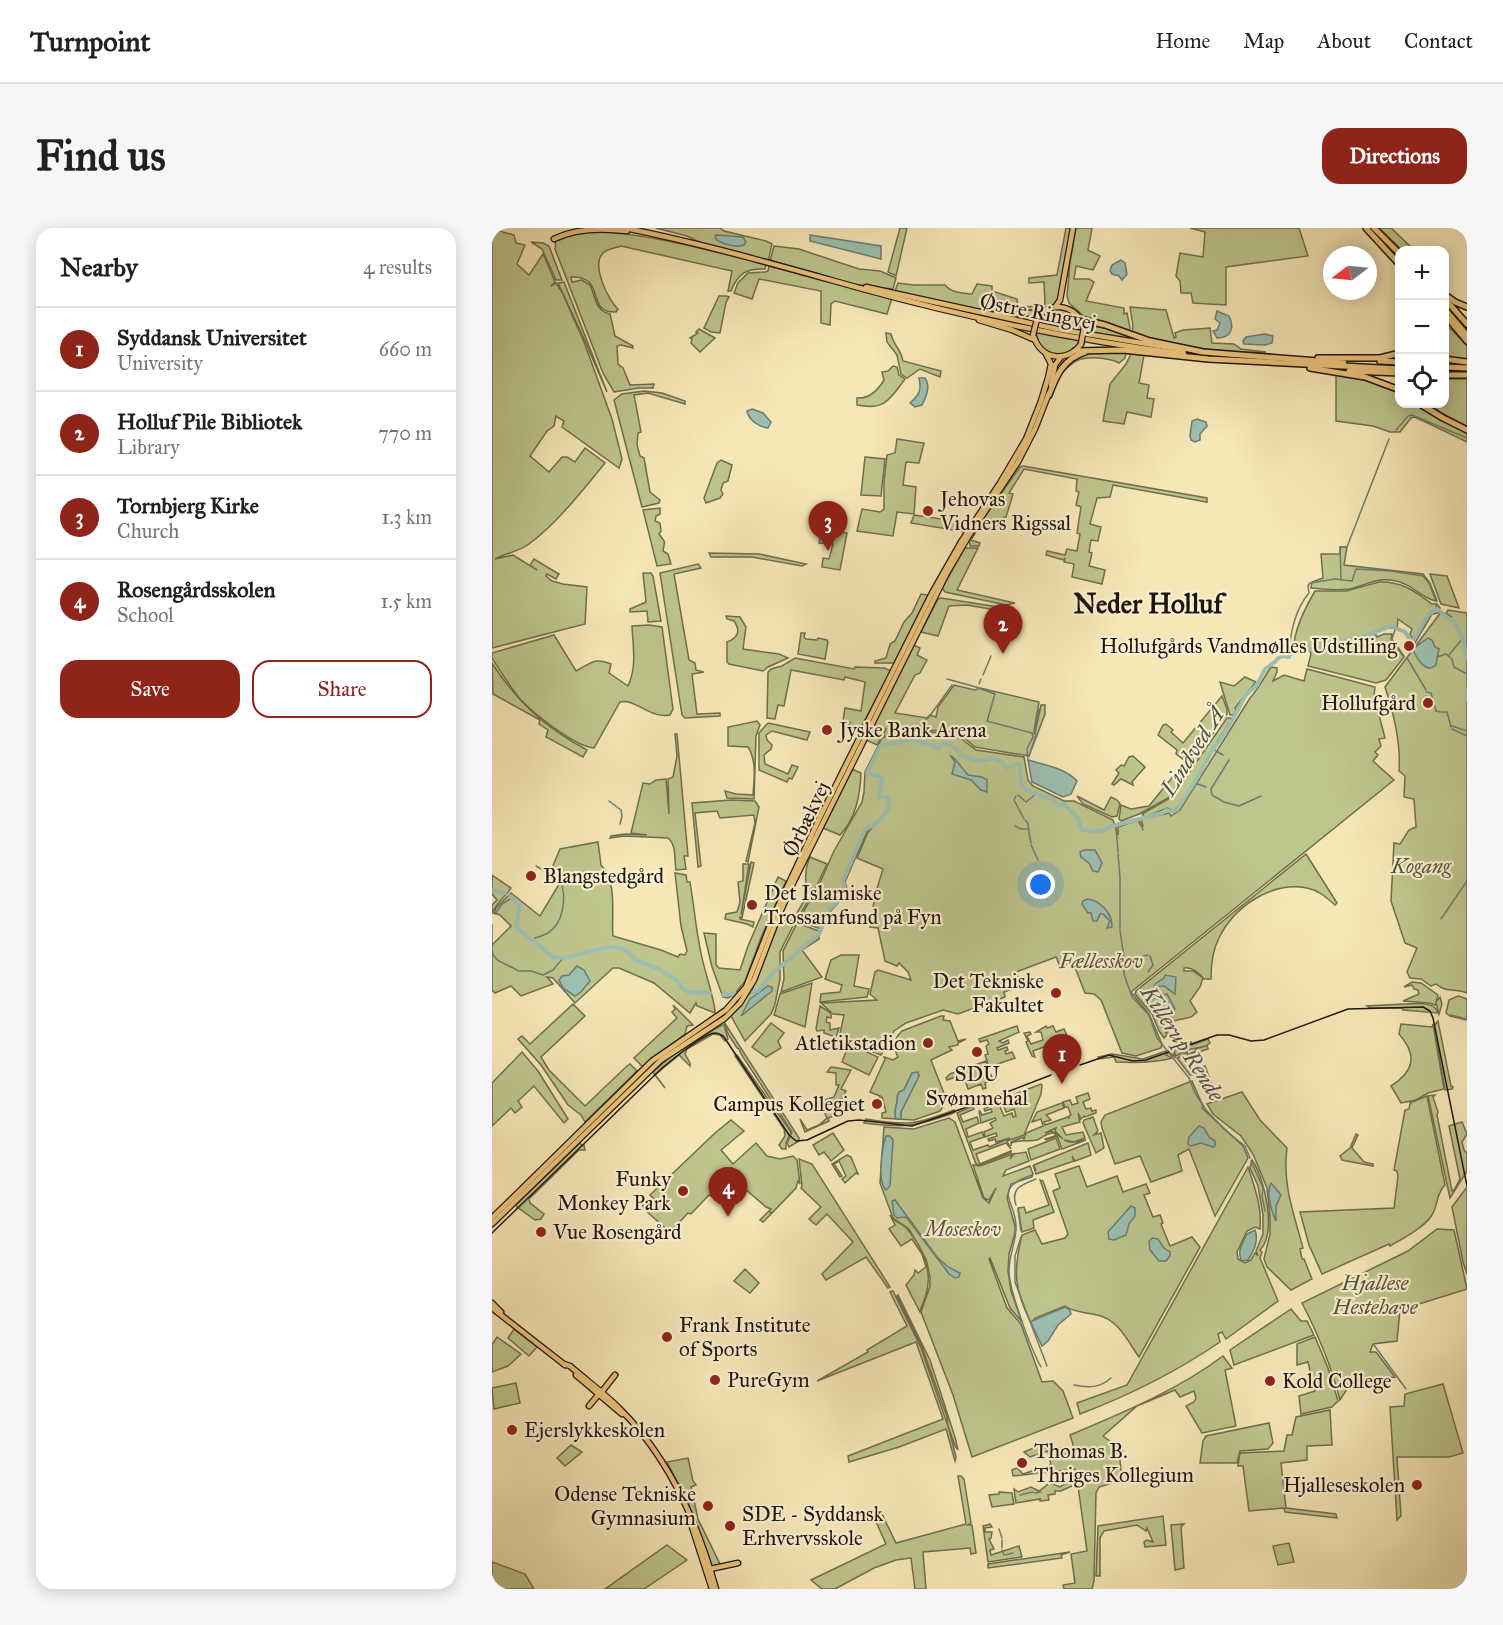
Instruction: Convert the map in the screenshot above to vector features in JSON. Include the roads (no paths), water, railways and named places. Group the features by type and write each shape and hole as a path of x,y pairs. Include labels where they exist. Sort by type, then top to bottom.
{"highway":[{"path":"1368,228 1395,261"},
{"path":"1368,228 1395,254"},
{"path":"1376,228 1395,247"},
{"path":"1449,299 1467,308"},
{"path":"1447,300 1467,324"},
{"path":"1449,309 1467,330"},
{"path":"1449,314 1467,335"},
{"path":"1080,319 1149,341 1203,352 1395,367"},
{"path":"1449,320 1467,342"},
{"path":"1449,326 1467,342"},
{"path":"1048,395 1057,373 1069,360 1082,353 1107,349"},
{"path":"1075,351 1107,349 1276,364 1365,377 1395,388"},
{"path":"1260,358 1380,358 1396,354"},
{"path":"1331,358 1395,366"},
{"path":"1276,364 1395,367"},
{"path":"1308,368 1395,367"},
{"path":"1449,369 1467,370"},
{"path":"1449,369 1467,370"},
{"path":"1427,408 1467,429"},
{"path":"1433,408 1467,429"}],"main road":[{"name":"Østre Ringvej","path":"625,228 664,236 942,309 1100,341 1221,359"},
{"path":"952,306 1006,314 1042,312 1056,306 1060,300 1073,228"},
{"path":"554,239 569,233 591,229 664,236"},
{"path":"1046,354 1061,357 1075,351 1081,344 1084,328 1064,297 1066,272"},
{"name":"Østre Ringvej","path":"852,285 890,291 1090,336 1203,352"},
{"path":"1056,306 1070,309"},
{"path":"942,309 1034,337"},
{"path":"1017,460 1041,401 1051,367 1046,354 1038,346 1034,337 1037,319 1042,312"},
{"name":"Ørbækvej","path":"492,1224 530,1181 582,1136 607,1108 669,1053 725,1018 745,997 754,980 778,916 821,825 947,573 968,537 1007,480 1035,429 1048,395 1055,365 1061,357"},
{"name":"Ørbækvej","path":"607,1108 630,1089 667,1050 726,1010 746,987 775,914 840,778 945,569 960,542 1017,460"},
{"path":"821,825 840,778"},
{"path":"607,1108 625,1100"},
{"name":"Ørbækvej","path":"495,1219 512,1208 579,1136 582,1136"},
{"path":"512,1208 510,1204 530,1181"},
{"path":"492,1303 624,1414"},
{"path":"492,1308 505,1316"},
{"path":"564,1364 618,1406 655,1451 684,1502 711,1569 710,1577"},
{"path":"589,1406 615,1376"},
{"path":"684,1502 714,1589"},
{"path":"711,1569 738,1563"}],"waterway":[{"path":"1396,430 1408,416 1412,415 1467,438"},
{"path":"1341,579 1340,547 1347,547 1389,439"},
{"path":"1290,654 1294,622 1300,606 1309,593 1310,583 1335,579 1352,581 1356,569 1391,571 1423,576 1429,583 1436,601"},
{"name":"Lindved Å","path":"1436,604 1437,609"},
{"name":"Lindved Å","path":"1277,659 1366,636 1391,626 1405,632 1411,642 1432,611 1437,609 1455,623 1462,636 1467,658"},
{"path":"1396,627 1392,639 1404,656"},
{"path":"1449,655 1462,639"},
{"path":"1437,657 1446,654 1452,659 1454,667 1467,674"},
{"path":"983,675 991,656"},
{"path":"1407,658 1426,690"},
{"name":"Lindved Å","path":"753,992 758,991 773,973 819,934 829,910 846,893 843,881 865,830 878,822 887,811 889,801 887,797 879,797 882,777 867,773 880,746 909,739 933,745 938,749 942,744 949,744 962,756 980,761 992,758 999,760 1007,768 1019,763 1021,783 1026,789 1052,799 1057,805 1064,804 1077,817 1082,830 1103,830 1166,810 1172,812 1177,810 1246,695 1257,685 1265,669 1276,661"},
{"path":"947,679 995,694 987,721 1032,733 1033,737 1027,749 1028,760"},
{"path":"979,684 981,679"},
{"path":"916,729 929,717 952,685"},
{"name":"Lindved Å","path":"1467,689 1467,700"},
{"path":"1426,692 1431,693 1436,711 1441,712"},
{"path":"1034,734 1039,709"},
{"path":"1442,712 1447,712 1451,727"},
{"path":"1452,726 1467,731"},
{"path":"1452,729 1467,736"},
{"path":"910,739 915,730"},
{"path":"1031,750 1036,735"},
{"path":"1213,749 1223,755"},
{"path":"1229,760 1211,789 1212,795 1224,802 1239,806 1261,796"},
{"path":"1195,783 1206,787"},
{"path":"1018,795 1026,802 1036,794"},
{"path":"1016,796 1014,800 1024,819"},
{"path":"609,801 621,810 620,824"},
{"path":"1139,819 1143,830"},
{"path":"1025,820 1028,823 1029,832"},
{"path":"1015,826 1029,829"},
{"name":"Killerup Rende","path":"1116,826 1118,852"},
{"path":"1029,833 1031,843"},
{"path":"1031,845 1038,860"},
{"name":"Killerup Rende","path":"1118,854 1120,929"},
{"path":"535,938 553,929 563,909 560,880 536,866"},
{"path":"1441,919 1467,881"},
{"path":"492,890 505,893"},
{"name":"Lindved Å","path":"510,896 520,906 516,927 553,957 563,958 608,947 618,948 628,952 635,960 657,968 677,980 688,992 710,993"},
{"name":"Lindved Å","path":"495,914 502,904 512,898"},
{"path":"492,925 492,945"},
{"name":"Killerup Rende","path":"1120,931 1124,974 1132,997 1149,1015 1157,1038 1189,1078 1206,1110 1226,1131 1245,1146 1250,1158"},
{"path":"492,951 499,961 518,971 531,971 543,975 553,970 563,958"},
{"path":"1140,957 1148,955"},
{"path":"1148,972 1153,965 1150,956"},
{"name":"Lindved Å","path":"723,995 736,994"},
{"path":"1451,1015 1467,1019"},
{"name":"Killerup Rende","path":"1251,1161 1263,1188 1265,1211"},
{"path":"1032,1175 1019,1180 1009,1191 1016,1230 1009,1271 1021,1319 1041,1367"},
{"path":"1016,1205 1016,1191 1022,1185 1036,1179"},
{"path":"1018,1210 1021,1231"},
{"path":"1021,1237 1015,1256 1015,1282 1047,1366"},
{"path":"1374,1345 1406,1389"},
{"path":"1074,1385 1094,1386 1103,1384 1111,1378"},
{"path":"1020,1495 1033,1492"},
{"path":"1035,1493 1041,1492"},
{"path":"999,1529 1002,1538"},
{"path":"1002,1540 1002,1548"},
{"path":"1002,1550 1004,1555"},
{"path":"1005,1555 1013,1553"}],"tram line":[{"path":"1080,1065 1109,1055 1133,1061 1146,1060 1217,1035 1229,1035 1251,1041 1264,1040 1348,1009 1423,1007 1430,1011 1433,1018 1467,1186"},
{"path":"492,1233 662,1068 710,1034 718,1033 724,1037 789,1135 796,1141 807,1140 848,1121 859,1120 912,1126 973,1105"},
{"path":"999,1095 1051,1075"},
{"path":"973,1104 998,1095"}],"place":[{"name":"Jehovas Vidners Rigssal","path":"928,511"},
{"name":"Tornbjerg Kirke","path":"828,551"},
{"name":"Hollufgårds Vandmølles Udstilling","path":"1409,646"},
{"name":"Holluf Pile Bibliotek","path":"1003,654"},
{"name":"Hollufgård","path":"1428,703"},
{"name":"Jyske Bank Arena","path":"827,730"},
{"name":"Blangstedgård","path":"531,876"},
{"name":"Det Islamiske Trossamfund på Fyn","path":"752,905"},
{"name":"Det Tekniske Fakultet","path":"1056,993"},
{"name":"Atletikstadion","path":"928,1043"},
{"name":"SDU Svømmehal","path":"977,1052"},
{"name":"Syddansk Universitet","path":"1062,1084"},
{"name":"Campus Kollegiet","path":"877,1104"},
{"name":"Funky Monkey Park","path":"683,1191"},
{"name":"Rosengårdsskolen","path":"728,1217"},
{"name":"Vue Rosengård","path":"541,1232"},
{"name":"Frank Institute of Sports","path":"667,1337"},
{"name":"PureGym","path":"715,1380"},
{"name":"Kold College","path":"1270,1381"},
{"name":"Ejerslykkeskolen","path":"512,1430"},
{"name":"Thomas B. Thriges Kollegium","path":"1022,1463"},
{"name":"Hjalleseskolen","path":"1417,1485"},
{"name":"Odense Tekniske Gymnasium","path":"708,1506"},
{"name":"SDE - Syddansk Erhvervsskole","path":"730,1526"}],"district":[{"name":"Neder Holluf","path":"1148,604"}],"park label":[{"name":"Kogang","path":"1421,866"},
{"name":"Fællesskov","path":"1101,961"},
{"name":"Moseskov","path":"963,1229"},
{"name":"Hjallese Hestehave","path":"1375,1295"}]}
